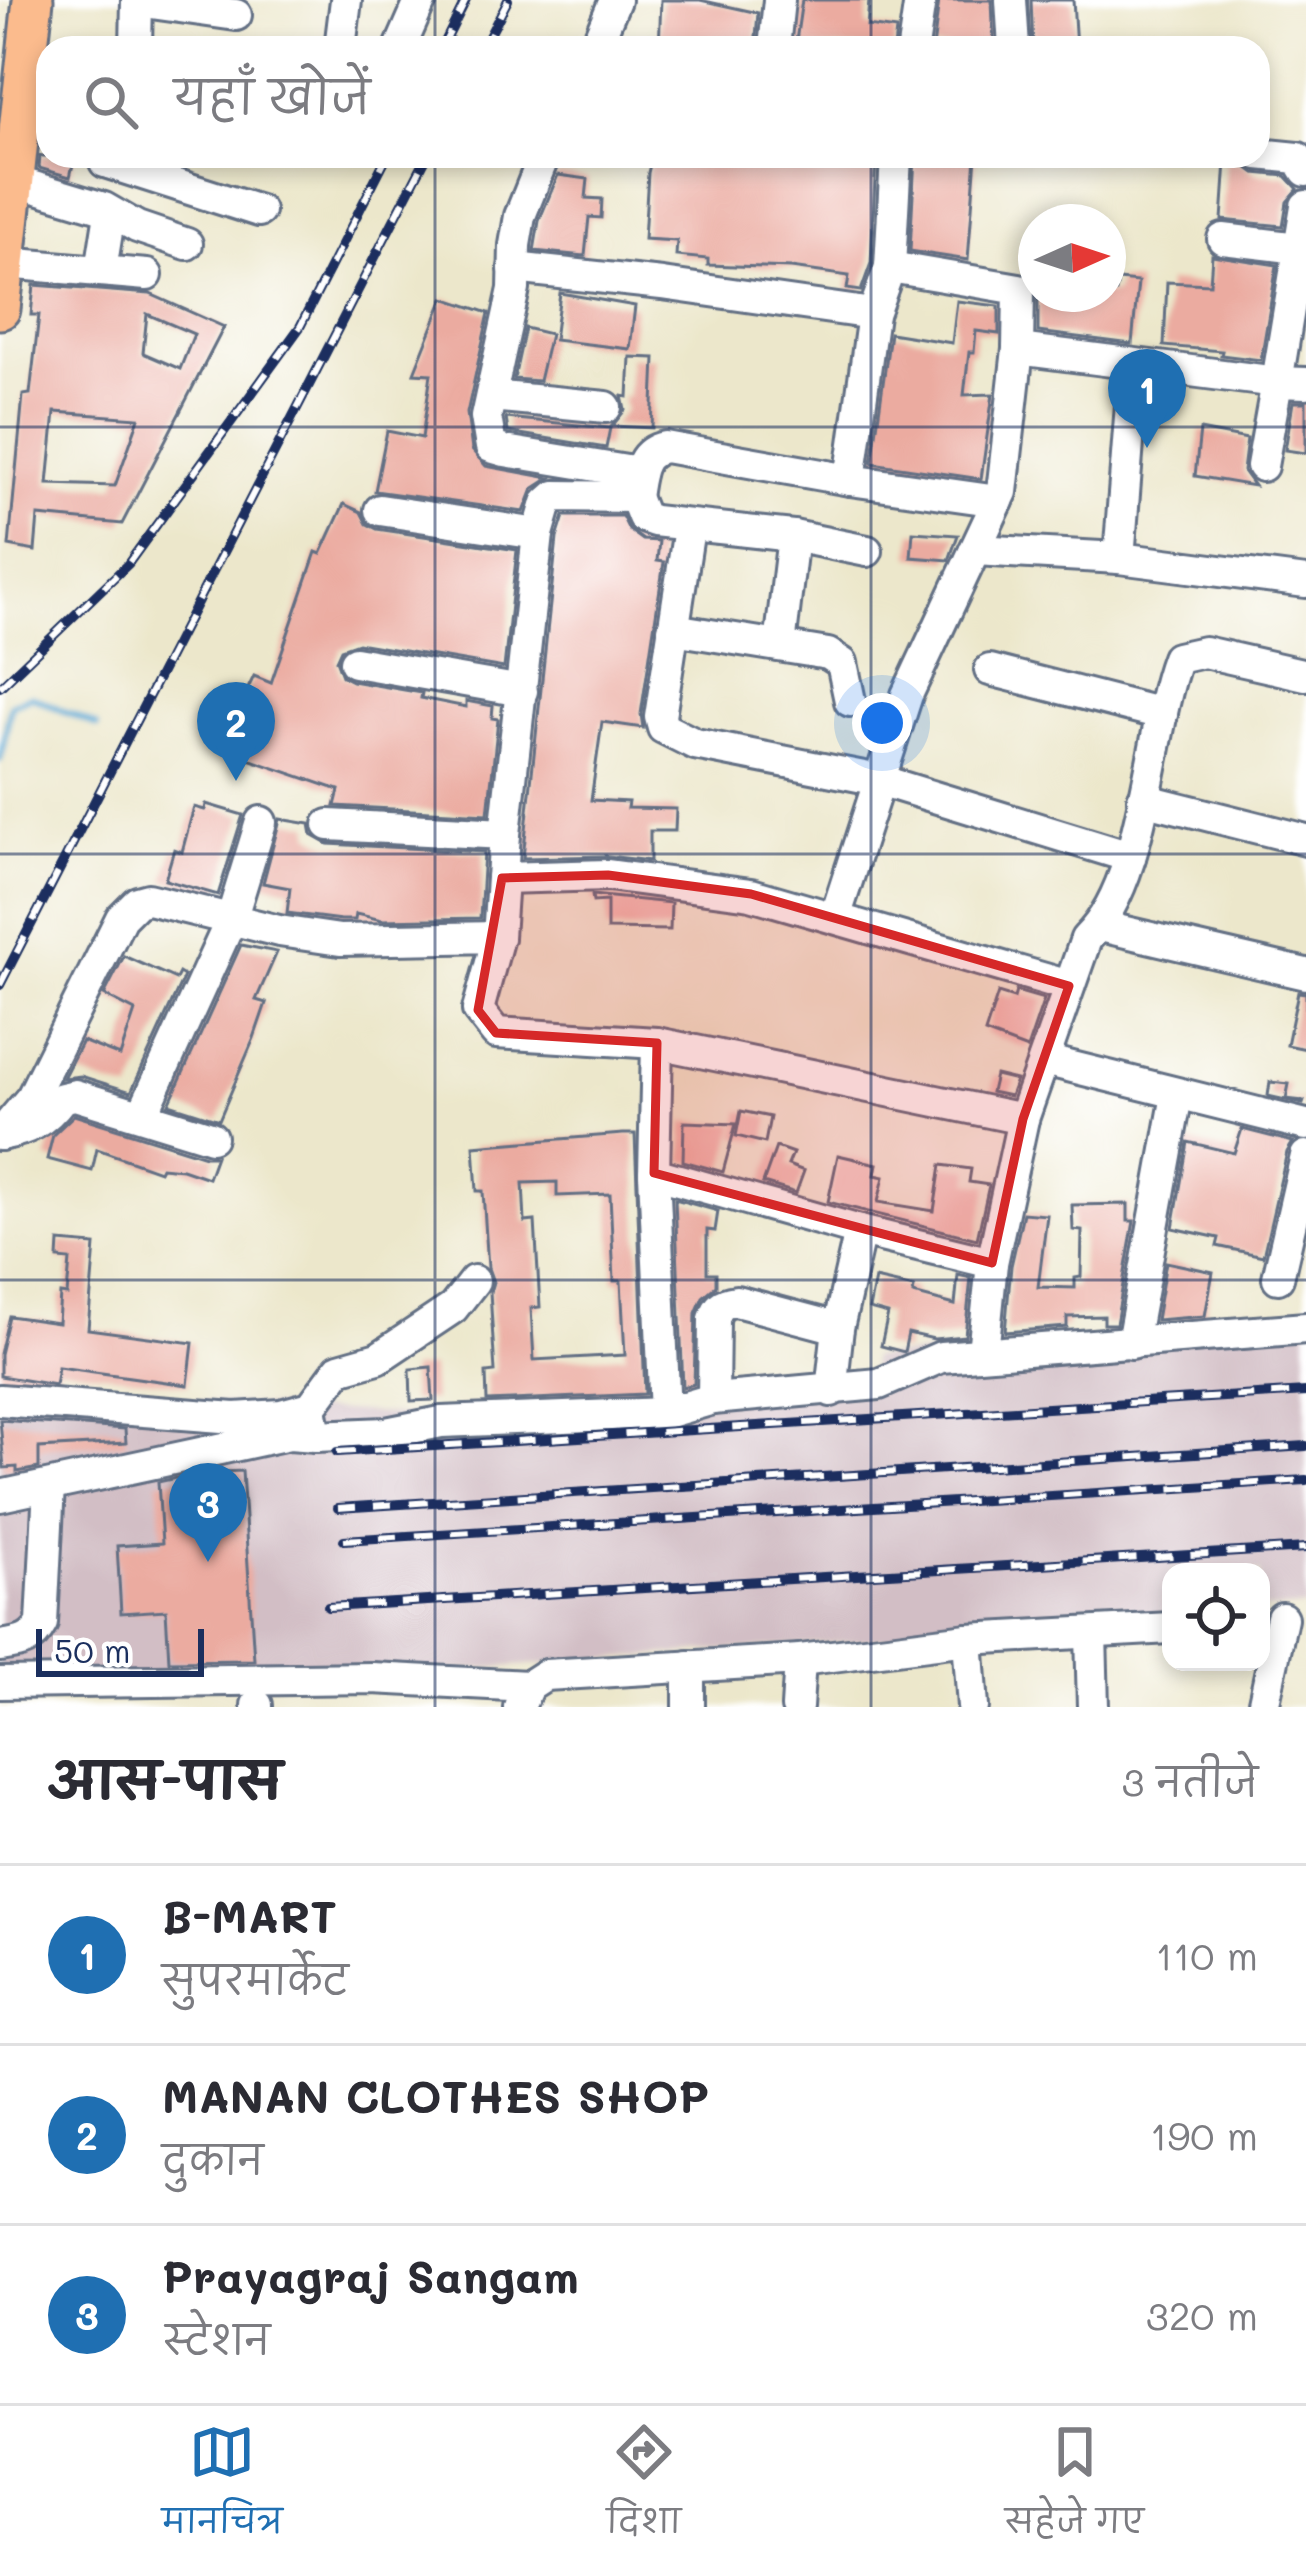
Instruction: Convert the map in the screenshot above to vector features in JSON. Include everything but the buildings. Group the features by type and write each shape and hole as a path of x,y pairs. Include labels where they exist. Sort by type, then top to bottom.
{"main road":[{"path":"0,309 33,0"}],"street":[{"path":"133,36 136,0 236,15"},
{"path":"342,36 346,0"},
{"path":"405,36 421,0"},
{"path":"601,36 615,0"},
{"path":"775,36 778,0"},
{"path":"915,36 920,0"},
{"path":"1011,0 1013,36"},
{"path":"1270,155 1298,158 1306,171"},
{"path":"101,270 105,168"},
{"path":"132,168 259,211"},
{"path":"539,168 520,216 514,290 486,435 491,447 637,485"},
{"path":"850,480 873,314 890,267 895,168"},
{"path":"14,181 102,208 137,227 187,244"},
{"path":"1262,466 1292,382 1299,248 1306,206"},
{"path":"1222,239 1299,248"},
{"path":"4,254 147,275"},
{"path":"835,918 907,695 998,501 1018,349 1019,290 890,267"},
{"path":"514,268 873,314"},
{"path":"1018,349 1292,382"},
{"path":"1119,558 1134,366"},
{"path":"491,396 606,407"},
{"path":"867,551 793,536 689,528 643,517 637,485 647,454 665,447 998,501"},
{"path":"637,485 555,496 547,503 538,534 498,937 478,1010 496,1033 657,1043 1023,1119"},
{"path":"380,510 538,534"},
{"path":"689,528 660,717 664,728 695,744 879,780 1130,857"},
{"path":"780,646 793,536"},
{"path":"975,550 1119,558 1306,581"},
{"path":"673,629 828,653 842,663 850,701"},
{"path":"982,1353 992,1263 1023,1119 1086,939 1100,926 1130,857 1177,658 1204,652 1306,675"},
{"path":"356,662 522,692"},
{"path":"991,670 1162,714"},
{"path":"1143,799 1306,840"},
{"path":"143,1113 231,920 261,822"},
{"path":"329,824 505,834"},
{"path":"502,878 608,875 752,894 1069,986"},
{"path":"0,1135 32,1097 121,918 137,902 166,901 231,920 340,940 498,937"},
{"path":"1100,926 1306,974"},
{"path":"657,1043 654,1173 664,1413"},
{"path":"1043,1060 1306,1125"},
{"path":"1132,1343 1177,1094"},
{"path":"0,1135 49,1117 62,1097 75,1095 211,1137"},
{"path":"1278,1278 1306,1156"},
{"path":"654,1173 860,1232 992,1263"},
{"path":"831,1391 838,1328 860,1232"},
{"path":"0,1496 289,1434 314,1422 339,1369 378,1358 453,1307 474,1281"},
{"path":"713,1399 714,1319 724,1302 736,1301 838,1328"},
{"path":"0,1400 235,1418 281,1415 386,1433 441,1422 664,1413 713,1399 831,1391 879,1384 941,1357 1306,1328"},
{"path":"0,1646 35,1636 42,1623 49,1486"},
{"path":"1263,1707 1283,1620"},
{"path":"0,1684 372,1678 524,1697 545,1675 800,1660 968,1639 1162,1629"},
{"path":"1091,1634 1093,1707"},
{"path":"968,1639 973,1707"},
{"path":"797,1707 800,1660"},
{"path":"689,1666 689,1707"}],"highlighted area":[{"path":"608,875 751,894 1069,986 1023,1119 992,1263 654,1173 657,1043 496,1033 478,1010 502,878"}],"shaded area":[{"path":"1306,1328 1306,1607 1270,1609 1270,1563 1162,1563 1162,1618 288,1683 0,1692 0,1388 420,1416 870,1389 871,1357"}],"waterway":[{"path":"0,760 11,705 31,696 97,726"}],"railway":[{"path":"448,36 466,0"},
{"path":"489,36 508,0"},
{"path":"0,687 128,564 300,327 381,168"},
{"path":"0,985 421,168"},
{"path":"337,1452 1306,1392"},
{"path":"338,1508 1306,1446"},
{"path":"344,1540 1306,1480"},
{"path":"328,1607 1306,1548"}],"place":[{"name":"B-MART","path":"1147,448"},
{"name":"MANAN CLOTHES SHOP","path":"236,781"},
{"name":"Prayagraj Sangam","path":"208,1562"}]}
